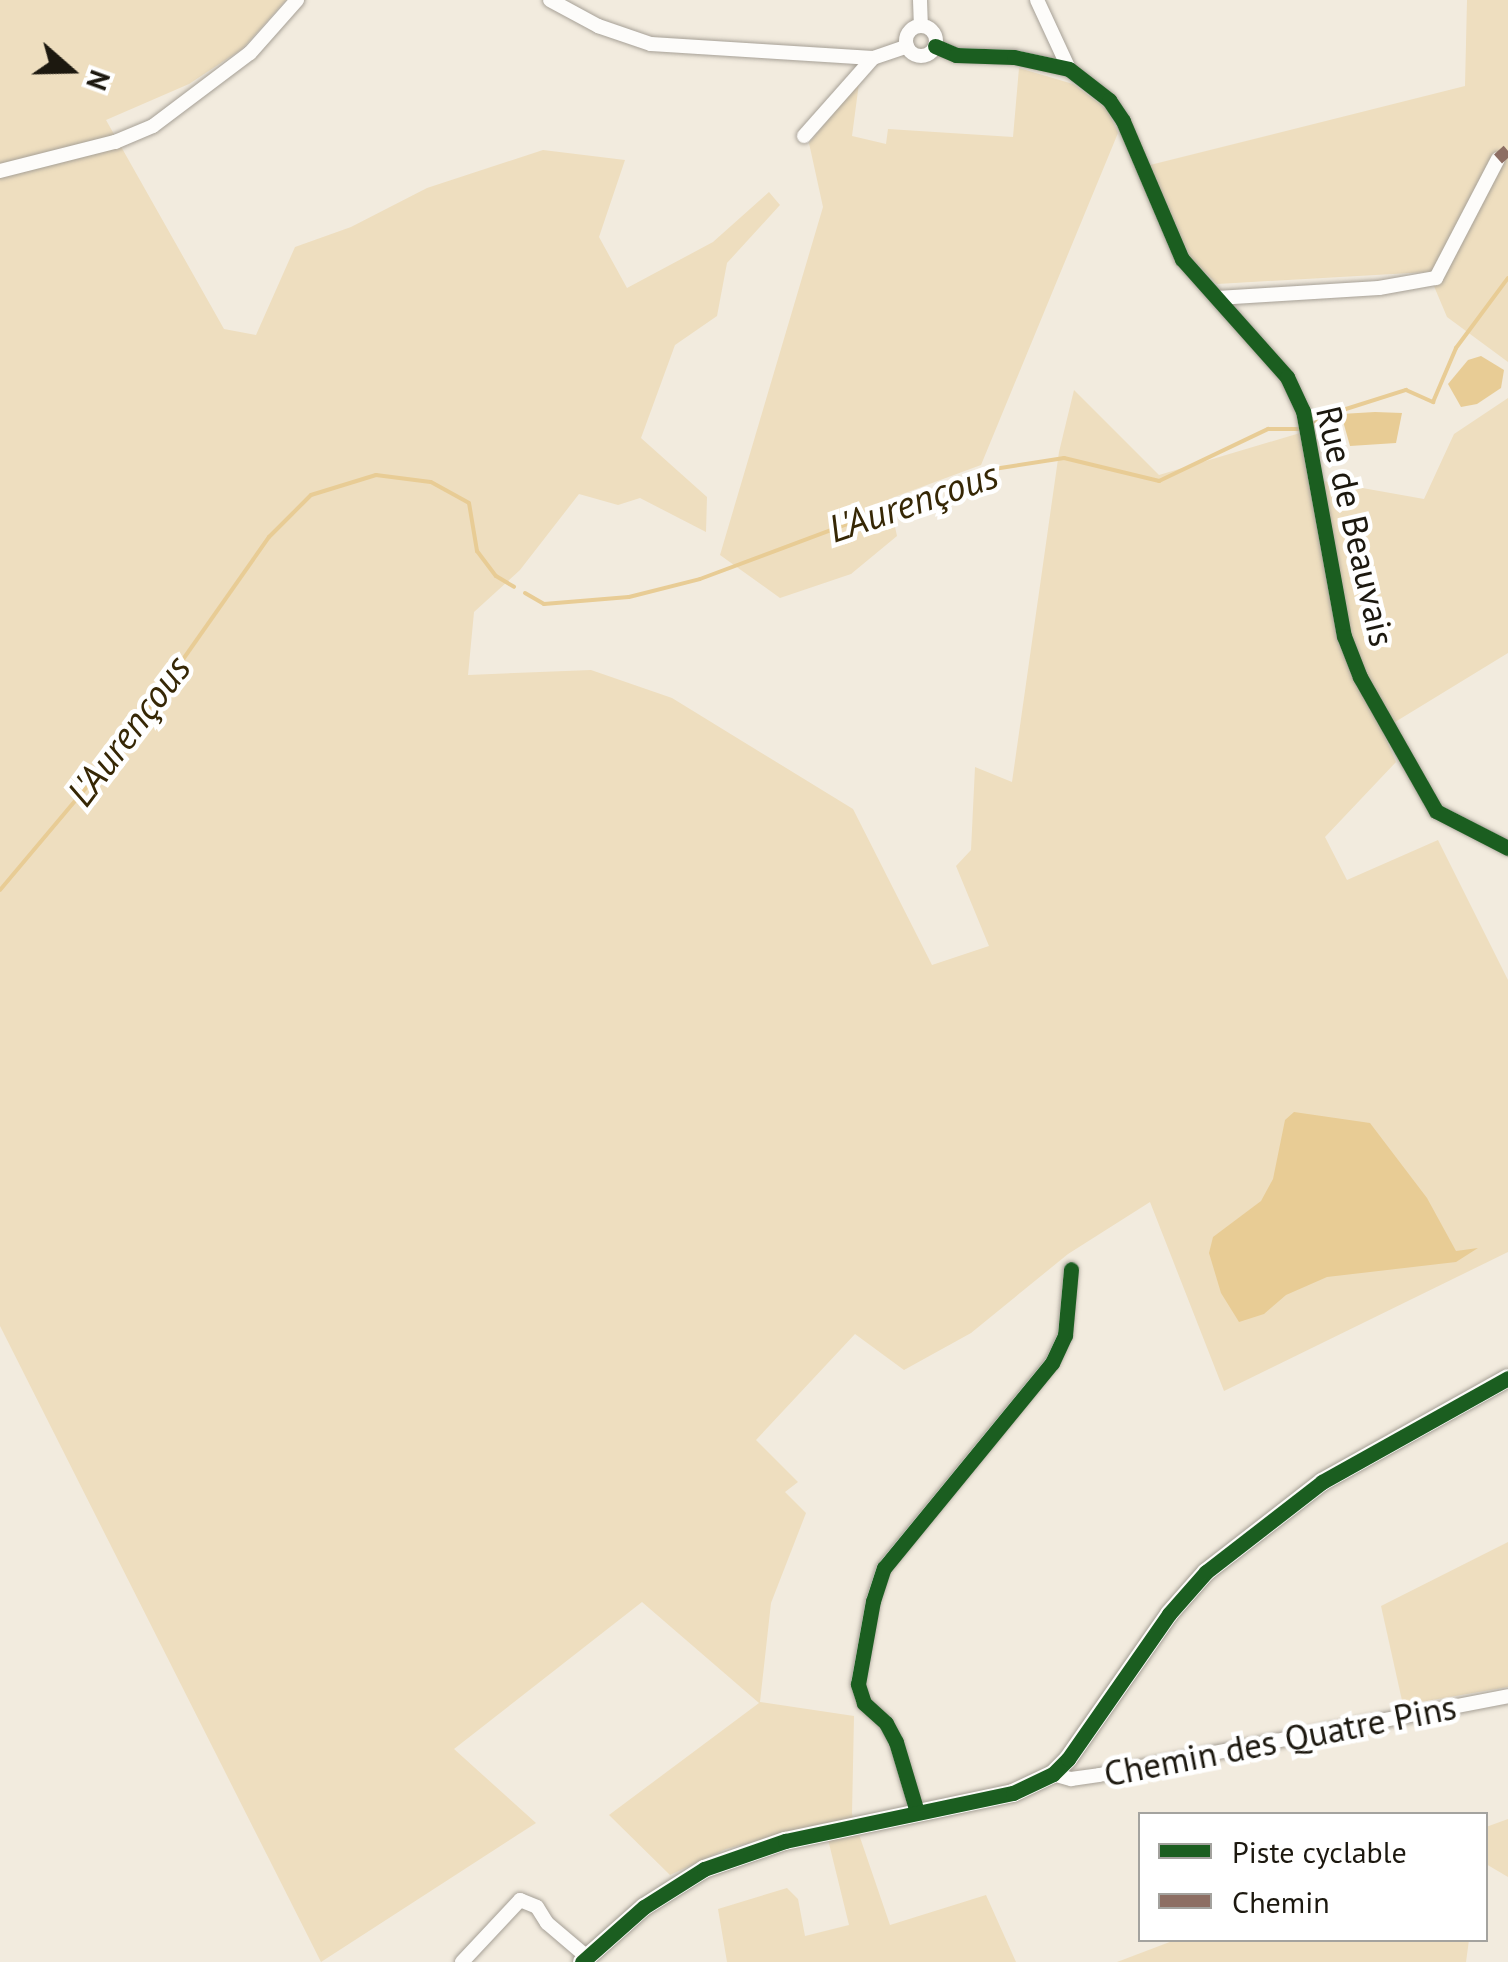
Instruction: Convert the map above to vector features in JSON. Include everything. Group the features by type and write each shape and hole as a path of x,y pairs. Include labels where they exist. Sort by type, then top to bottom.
{"street":[{"path":"0,171 114,142 153,126 250,53 297,0"},
{"path":"550,0 598,26 652,44 873,58 907,46 924,55 934,46 933,32 921,26"},
{"path":"920,0 921,26"},
{"path":"1037,0 1069,69"},
{"path":"907,46 908,32 921,26"},
{"name":"Rue de Beauvais","path":"934,46 956,55 1014,57 1069,69 1116,110 1182,260 1287,376 1303,411 1344,636 1360,677 1436,811 1508,848"},
{"path":"804,136 873,58"},
{"path":"1216,298 1378,288 1436,278 1498,159"},
{"path":"916,1812 896,1742 886,1723 864,1703 858,1684 873,1600 884,1568 1052,1363 1065,1335 1071,1270"},
{"path":"462,1962 520,1900 537,1907 547,1923 584,1959 644,1907 704,1869 785,1841 1013,1793 1053,1774 1068,1760 1169,1614 1206,1572 1322,1482 1508,1378"},
{"name":"Chemin des Quatre Pins","path":"1053,1774 1071,1780 1508,1696"}],"shaded area":[{"path":"0,0 286,0 242,49 189,84 106,120 224,329 256,335 295,247 351,227 427,188 543,150 625,160 599,237 627,288 713,242 769,192 780,205 727,263 717,316 675,345 641,438 707,497 706,532 640,498 618,505 579,494 520,570 474,612 468,675 591,670 672,698 853,809 932,965 989,946 956,866 971,850 975,767 1012,782 1059,452 1074,390 1159,475 1300,433 1312,479 1424,499 1454,434 1508,398 1508,653 1382,730 1396,762 1325,837 1347,880 1438,840 1508,980 1508,1252 1224,1391 1150,1202 1068,1254 971,1333 904,1370 855,1334 756,1440 798,1482 785,1492 806,1513 771,1603 760,1702 854,1716 852,1814 890,1925 986,1895 1016,1962 727,1962 718,1909 787,1888 798,1899 805,1936 849,1925 824,1823 726,1849 670,1875 609,1815 759,1703 642,1602 454,1749 536,1823 321,1962 0,1326"},
{"path":"1467,0 1508,0 1508,362 1447,317 1428,272 1217,284 1190,257 1150,165 1465,86"},
{"path":"1019,68 1073,84 1107,109 1118,133 981,465 889,499 897,536 851,574 780,598 720,555 823,207 809,143 859,83 852,136 886,144 888,129 1013,137"},
{"path":"1481,356 1504,370 1501,388 1477,404 1461,407 1448,384 1468,360"},
{"path":"1402,413 1396,443 1350,446 1341,414"},
{"path":"1294,1112 1370,1123 1427,1198 1456,1251 1478,1248 1456,1262 1327,1277 1286,1295 1264,1314 1239,1322 1221,1293 1209,1253 1213,1237 1261,1201 1273,1179 1285,1120"},
{"path":"1508,1542 1508,1687 1403,1705 1381,1606"},
{"path":"1508,1819 1508,1877 1488,1865 1488,1826"},
{"path":"1170,1942 1469,1942 1466,1962 1117,1962"}],"waterway":[{"name":"L'Aurençous","path":"1312,425 1327,415 1406,390 1433,402 1456,348 1508,278"},
{"name":"L'Aurençous","path":"525,593 544,604 629,597 700,579 994,469 1064,458 1159,481 1268,429 1299,429"},
{"name":"L'Aurençous","path":"0,890 127,739 269,537 311,495 376,475 431,482 469,503 477,551 496,576 514,587"}],"marked path":[{"path":"1498,159 1508,150"}],"cycle path":[{"path":"935,46 956,55 1014,57 1069,69 1109,100 1123,121 1182,259 1287,377 1303,411 1344,636 1360,677 1436,811 1508,848"},
{"path":"917,1812 896,1742 886,1723 864,1703 858,1684 873,1601 884,1568 1052,1363 1065,1335 1071,1269"},
{"path":"582,1962 644,1907 704,1869 785,1841 1013,1793 1053,1774 1068,1759 1169,1614 1206,1572 1322,1482 1508,1378"}]}
